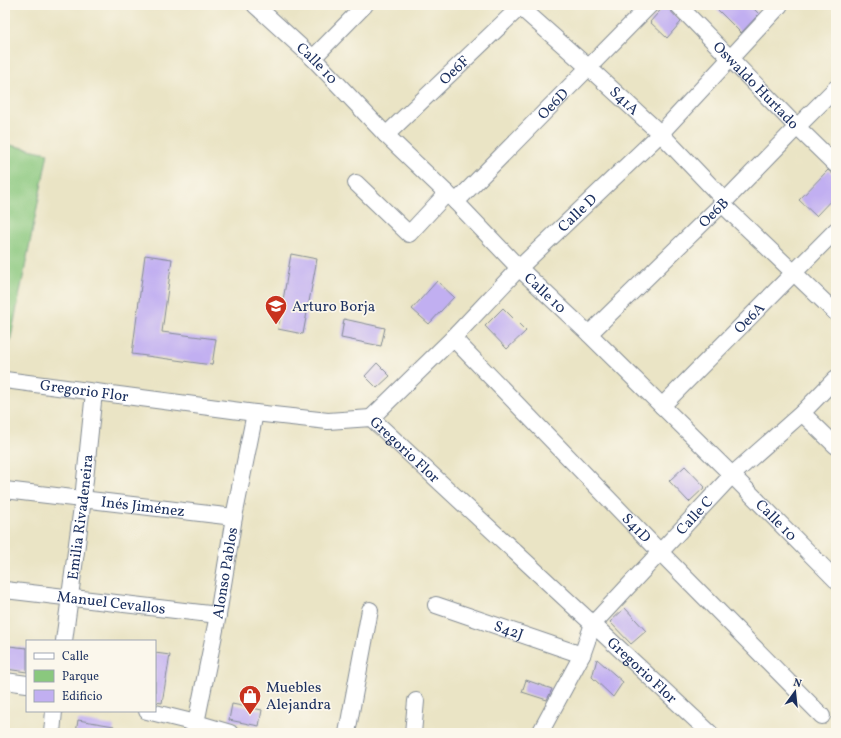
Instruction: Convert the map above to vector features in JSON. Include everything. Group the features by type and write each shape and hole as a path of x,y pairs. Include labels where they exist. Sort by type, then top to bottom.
{"street":[{"name":"Calle 10","path":"255,5 313,58 386,135 451,198 518,268 589,334 836,580"},
{"path":"313,58 365,5"},
{"name":"Oe6D","path":"356,183 409,234 451,198 589,68 650,5"},
{"name":"Oswaldo Hurtado","path":"678,5 836,165"},
{"name":"Calle D","path":"371,418 453,338 518,268 660,134 780,5"},
{"name":"S41A","path":"520,6 660,134 724,203 793,273 836,313"},
{"name":"Oe6F","path":"386,135 520,6"},
{"name":"Oe6B","path":"589,334 724,203 836,88"},
{"name":"Oe6A","path":"662,406 836,230"},
{"name":"S41D","path":"453,338 660,552 822,716"},
{"name":"Calle C","path":"540,733 582,655 593,624 732,475 802,413 836,378"},
{"name":"Gregorio Flor","path":"5,380 255,413 328,421 371,418 710,733"},
{"name":"Emilia Rivadeneira","path":"64,640 83,499 94,392"},
{"name":"Alonso Pablos","path":"195,728 218,615 234,518 255,413"},
{"path":"802,413 836,446"},
{"name":"Inés Jiménez","path":"5,490 234,518"},
{"name":"Manuel Cevallos","path":"5,590 218,615"},
{"name":"S42J","path":"436,605 582,655"},
{"path":"347,733 370,610"},
{"path":"5,681 26,684"},
{"path":"413,733 416,701"},
{"path":"52,733 54,712"},
{"path":"150,712 195,728 230,733"}],"green space":[{"path":"5,144 48,153 6,362 5,362"}],"building":[{"path":"665,5 681,22 667,38 650,22"},
{"path":"713,5 750,5 759,14 741,33"},
{"path":"828,170 833,174 836,174 836,195 816,216 799,200"},
{"path":"291,254 317,259 303,334 278,329"},
{"path":"145,255 172,259 162,332 216,339 212,365 132,354"},
{"path":"437,281 454,297 429,324 412,309"},
{"path":"503,308 526,331 507,349 485,326"},
{"path":"344,319 385,328 381,346 341,338"},
{"path":"377,363 390,376 377,388 365,376"},
{"path":"685,466 705,487 689,502 669,481"},
{"path":"625,608 646,631 631,644 610,622"},
{"path":"9,646 26,648 26,672 6,669"},
{"path":"156,653 170,655 162,703 156,702"},
{"path":"597,659 623,682 613,697 592,677"},
{"path":"526,680 552,689 547,700 522,692"},
{"path":"232,704 262,710 259,726 229,720"},
{"path":"78,720 114,726 113,733 76,733"}],"place":[{"name":"Arturo Borja","path":"276,326"},
{"name":"Muebles Alejandra","path":"250,716"}]}
